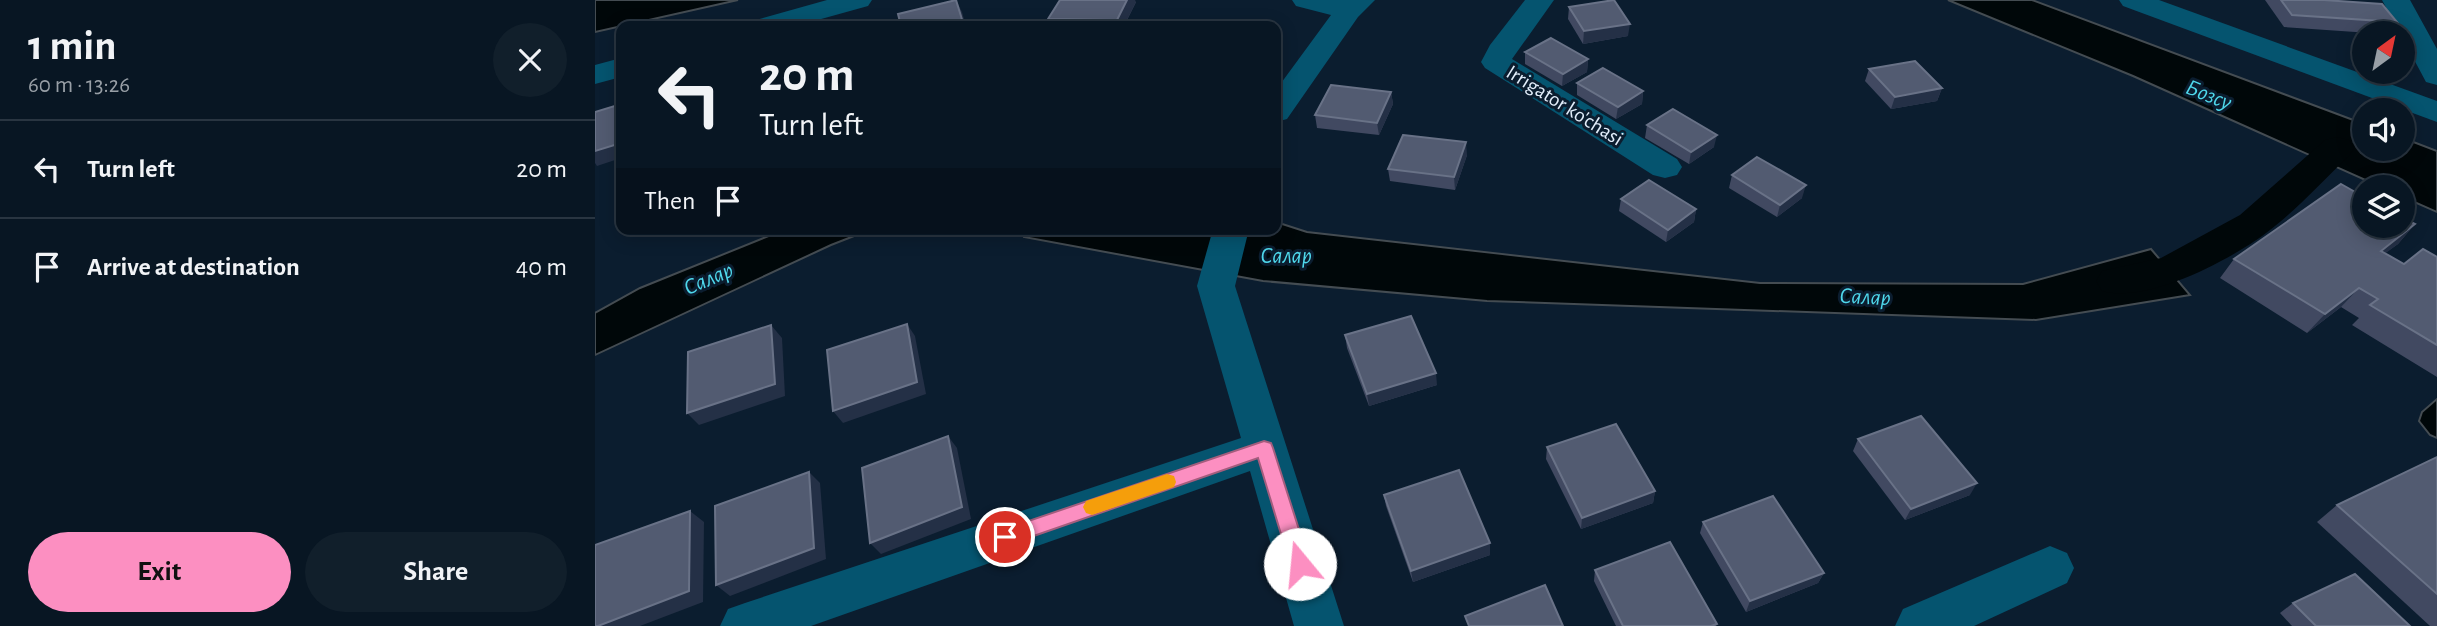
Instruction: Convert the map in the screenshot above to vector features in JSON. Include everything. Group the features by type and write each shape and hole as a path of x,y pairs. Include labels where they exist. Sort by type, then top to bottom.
{"street":[{"path":"784,21 858,0"},
{"path":"1306,0 1355,5"},
{"name":"Irrigator ko'chasi","path":"1541,0 1500,51 1496,62 1665,167"},
{"path":"2133,0 2433,106"},
{"path":"2396,0 2437,76"},
{"path":"1281,105 1355,5"},
{"path":"595,75 616,69"},
{"path":"1229,235 1216,286 1319,626"},
{"path":"745,626 1264,448"},
{"path":"1920,626 2050,568"}],"water":[{"path":"595,0 738,0 644,21 616,21 616,27 595,32"},
{"name":"Бозсу","path":"1948,0 2032,0 2352,120 2352,161 2415,161 2415,143 2437,151 2437,212 2415,202 2415,175 2354,175 2133,76"},
{"name":"Салар","path":"1281,224 1307,232 1760,283 2023,284 2151,249 2190,295 2036,320 1487,301 1263,281 1024,237 1281,235"},
{"name":"Салар","path":"771,235 857,235 595,355 595,313 640,288"},
{"path":"2437,399 2437,438 2430,435 2419,421 2422,412"}],"building":[{"path":"956,0 962,21 900,21 898,14"},
{"path":"1060,0 1127,0 1117,20 1048,19"},
{"path":"1614,0 1630,24 1584,31 1569,7"},
{"path":"2281,0 2382,4 2396,21 2382,21 2292,15"},
{"path":"1551,38 1588,59 1563,74 1525,52"},
{"path":"1915,61 1942,88 1895,97 1869,69"},
{"path":"1603,68 1643,91 1618,107 1577,83"},
{"path":"1331,85 1391,92 1377,123 1315,115"},
{"path":"616,106 616,145 595,151 595,112"},
{"path":"1673,109 1717,135 1691,152 1647,125"},
{"path":"1403,135 1466,142 1454,177 1388,169"},
{"path":"1757,157 1806,185 1780,205 1732,175"},
{"path":"1649,180 1696,209 1668,230 1621,199"},
{"path":"2341,184 2352,190 2352,238 2397,238 2381,251 2404,264 2423,249 2437,257 2437,345 2370,305 2378,299 2359,288 2325,314 2234,259"},
{"path":"1411,316 1436,373 1367,394 1345,335"},
{"path":"907,324 917,382 833,411 827,350"},
{"path":"771,325 775,384 687,413 688,352"},
{"path":"1921,416 1977,483 1911,509 1858,439"},
{"path":"1616,424 1655,491 1582,518 1547,447"},
{"path":"948,436 962,507 870,543 862,468"},
{"path":"2437,457 2437,594 2337,505"},
{"path":"1459,470 1490,543 1411,571 1384,495"},
{"path":"809,472 814,548 716,585 715,506"},
{"path":"1773,496 1824,573 1750,601 1703,522"},
{"path":"690,511 689,591 595,626 595,545"},
{"path":"1670,542 1717,624 1623,626 1595,570"},
{"path":"2355,574 2410,626 2316,626 2293,603"},
{"path":"1545,585 1563,626 1469,626 1465,616"}],"waterway":[{"name":"Салар","path":"2116,281 2171,270 2253,224 2337,148"}],"slow traffic":[{"path":"1092,507 1167,482"}],"route":[{"path":"1005,537 1264,448 1300,564"}]}
